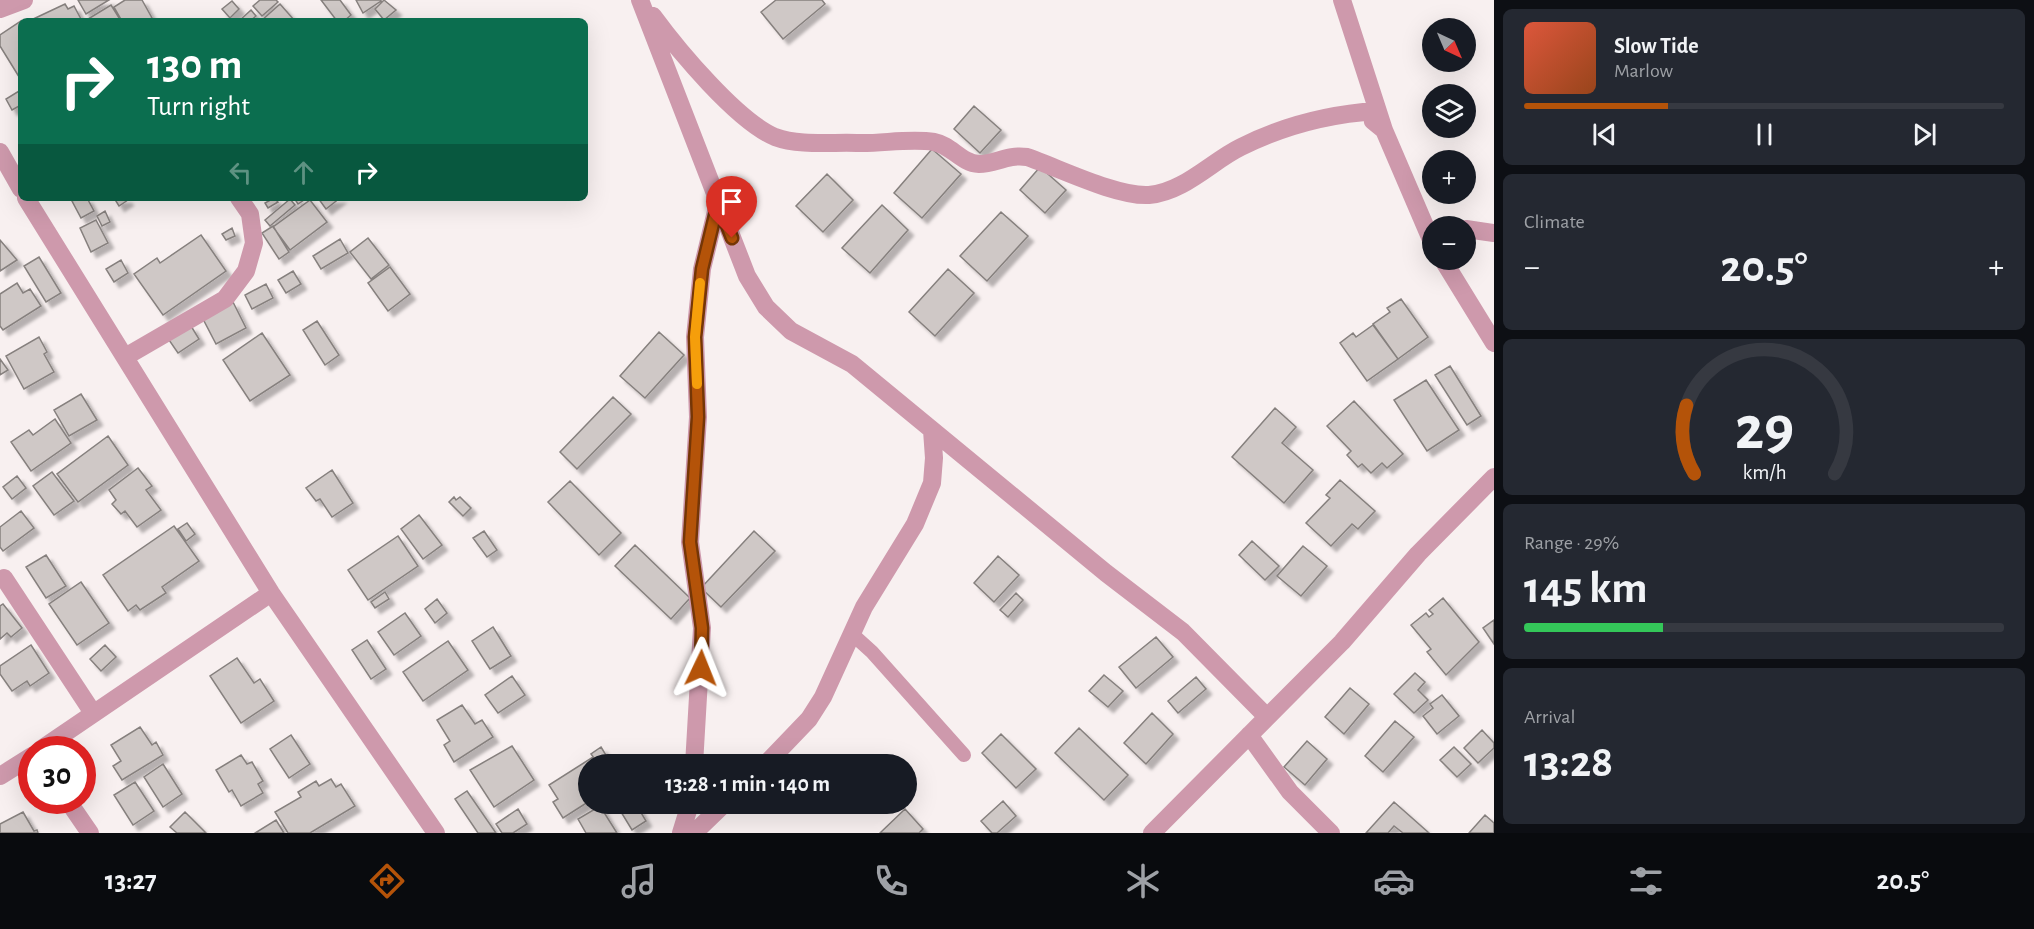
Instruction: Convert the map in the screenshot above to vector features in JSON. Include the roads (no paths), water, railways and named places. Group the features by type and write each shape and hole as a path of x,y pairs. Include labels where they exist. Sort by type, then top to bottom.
{"street":[{"path":"0,9 24,0"},
{"path":"641,0 673,43 714,88 762,130 777,138 793,141 850,143 934,142 968,162 980,164 1014,155 1028,157 1135,194 1158,194 1181,184 1239,147 1302,122 1349,112 1377,111"},
{"path":"641,0 747,276 766,307 791,331 852,364 1106,573 1183,632 1267,717"},
{"path":"1342,0 1384,130 1422,216"},
{"path":"0,152 13,179"},
{"path":"28,201 271,593 436,833"},
{"path":"125,357 225,298 246,271 255,243 250,214 241,201"},
{"path":"695,754 702,628 690,542 698,417 695,337 702,269 718,203"},
{"path":"1476,230 1494,233"},
{"path":"1449,270 1494,343"},
{"path":"776,754 809,719 823,697 851,633 915,525 932,483 934,458 932,429"},
{"path":"1152,833 1342,642 1418,554 1494,477"},
{"path":"4,578 93,713"},
{"path":"60,736 271,593"},
{"path":"1249,735 1290,792 1331,833"},
{"path":"0,776 18,765"},
{"path":"77,814 90,833"},
{"path":"681,833 687,814"},
{"path":"694,833 714,814"}],"lane":[{"path":"851,633 872,652 964,755"}]}
